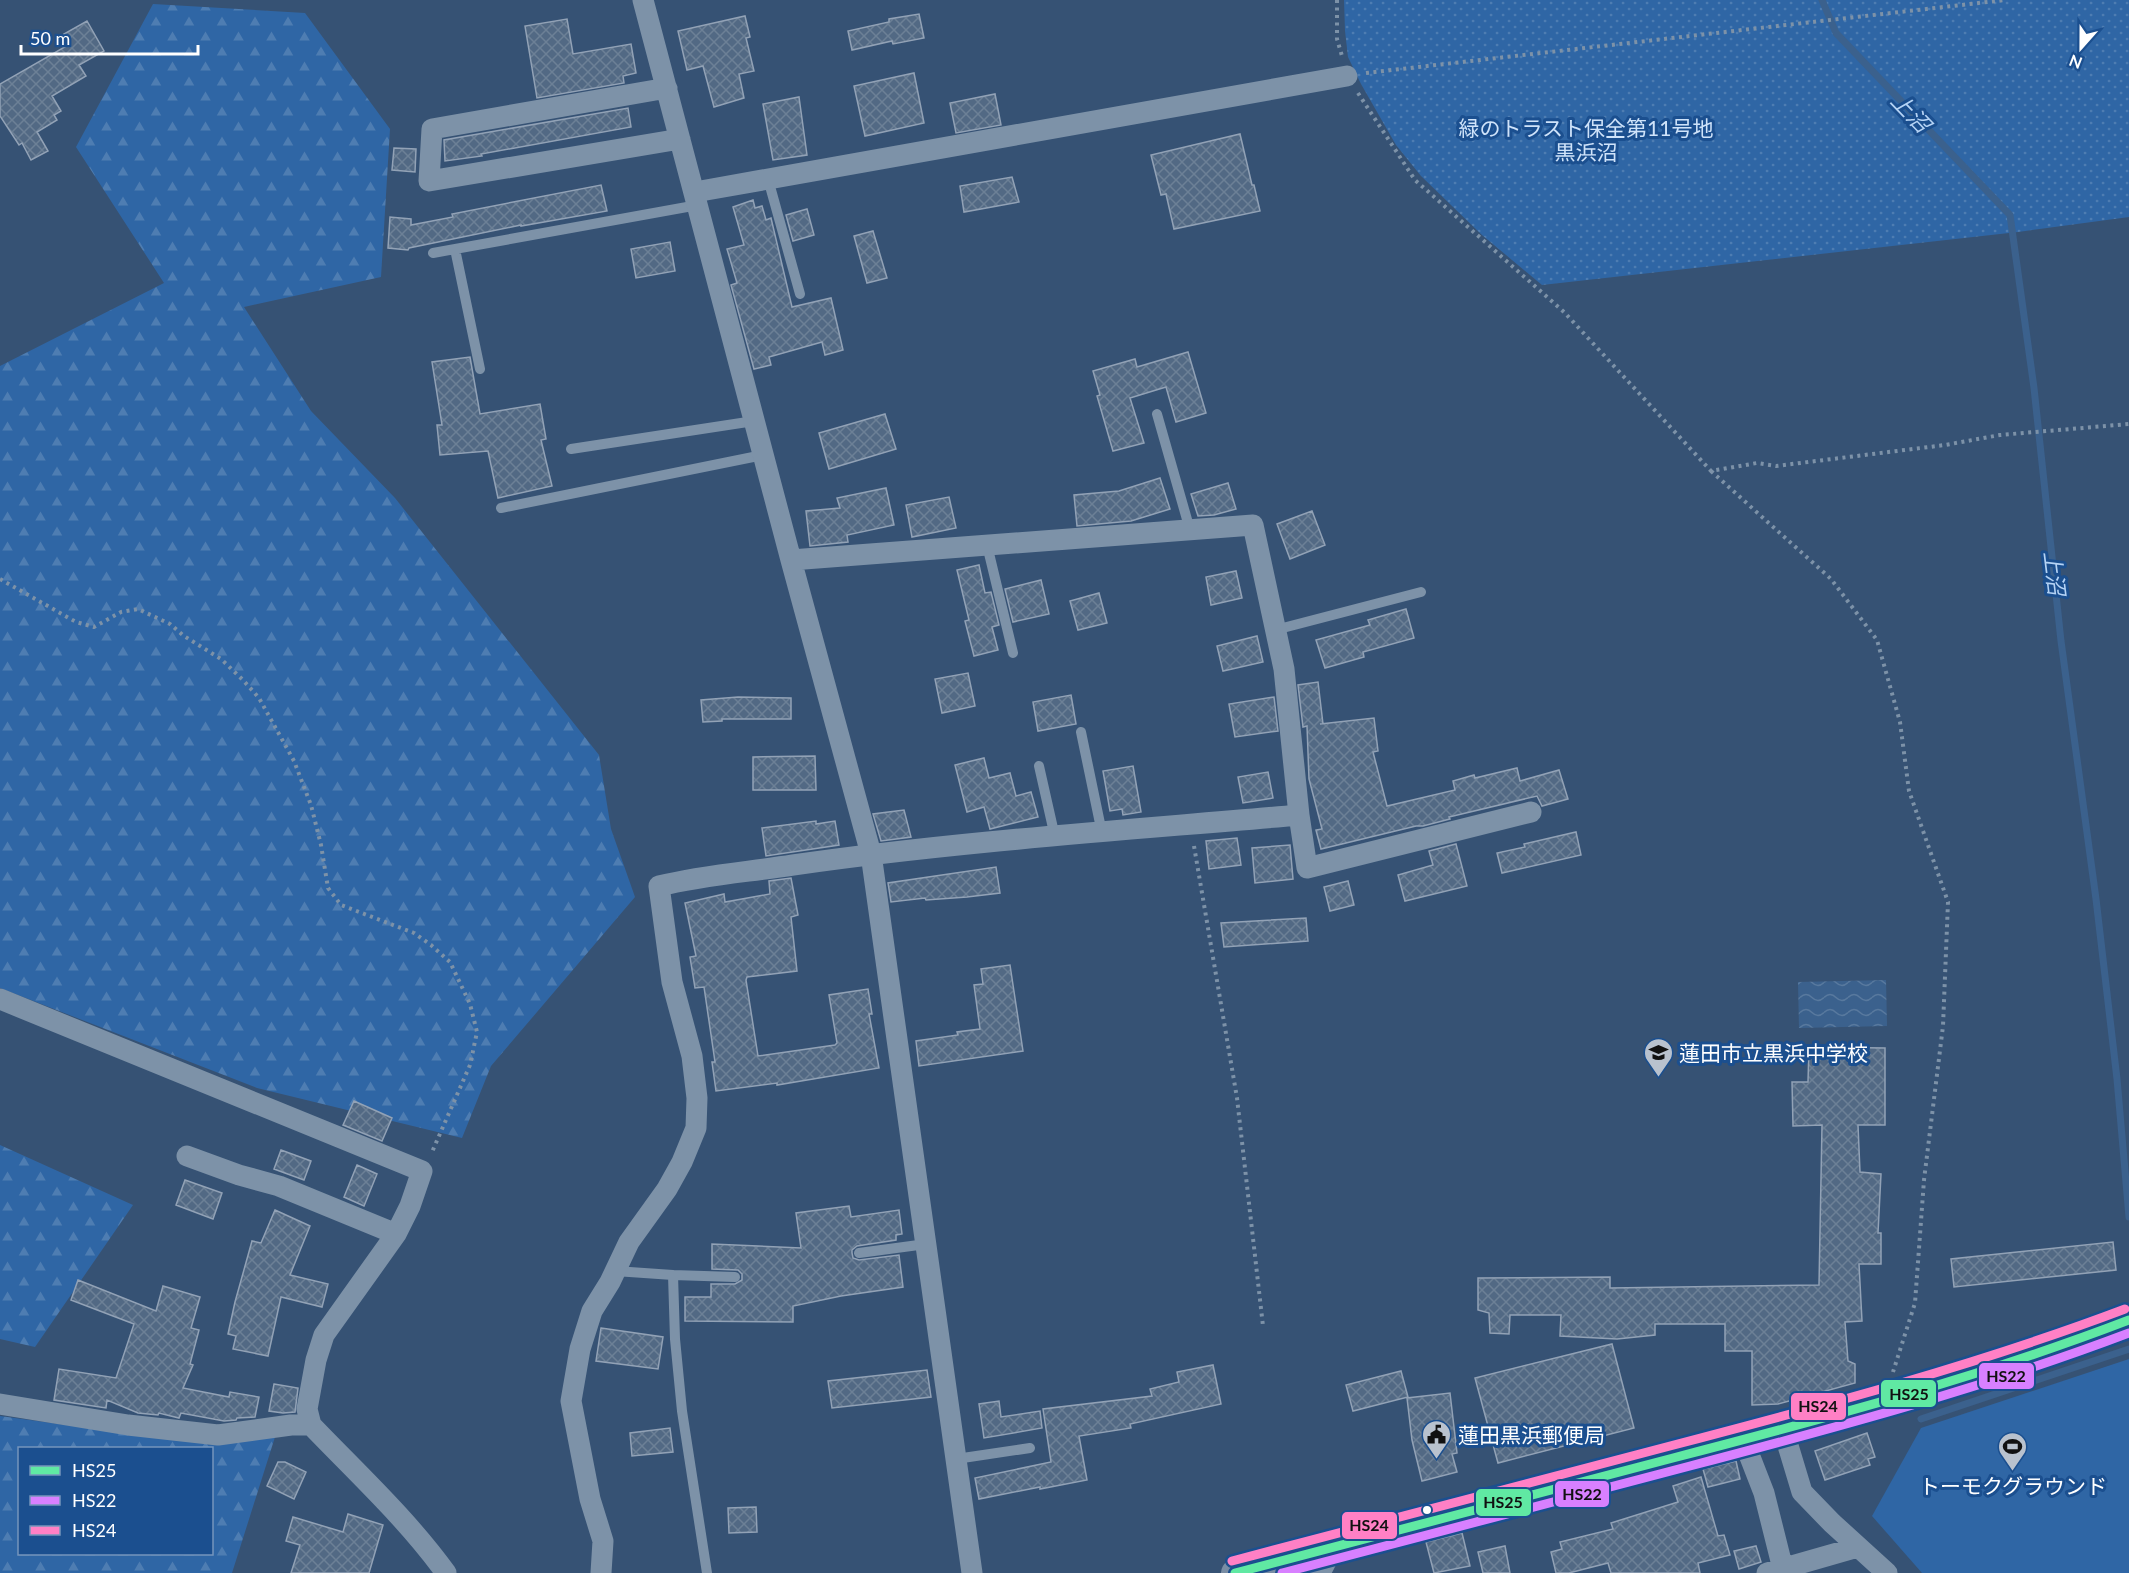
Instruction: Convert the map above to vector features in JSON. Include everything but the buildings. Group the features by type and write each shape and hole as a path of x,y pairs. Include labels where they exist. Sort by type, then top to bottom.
{"main road":[{"path":"1235,1573 1783,1429 2038,1353 2129,1320"}],"street":[{"path":"643,0 790,560 871,854 972,1573"},
{"path":"696,199 768,179 1347,76"},
{"path":"667,88 432,129 429,181 680,139"},
{"path":"790,560 1253,525 1284,669 1306,868 1531,812"},
{"path":"601,1573 603,1541 590,1499 572,1401 580,1349 592,1311 629,1242 667,1189 682,1162 696,1128 697,1098 692,1056 672,982 659,886 694,878 871,854 1299,815"},
{"path":"0,999 422,1171 410,1206 396,1234 324,1335 316,1360 307,1409 311,1425 403,1520 446,1573"},
{"path":"187,1156 239,1175 279,1186 396,1234"},
{"path":"0,1404 128,1425 218,1435 291,1425 311,1425"},
{"path":"1783,1429 1802,1492 1887,1573"},
{"path":"1743,1439 1764,1494 1778,1572 1858,1546"},
{"path":"1320,1573 1334,1546"}],"lane":[{"path":"768,179 800,294"},
{"path":"433,253 696,199"},
{"path":"454,249 480,369"},
{"path":"1157,414 1190,530"},
{"path":"570,449 754,421"},
{"path":"501,508 763,455"},
{"path":"987,545 1013,653"},
{"path":"1275,630 1421,592"},
{"path":"1081,732 1102,833"},
{"path":"1039,766 1054,837"},
{"path":"859,1253 926,1244"},
{"path":"615,1271 735,1277"},
{"path":"673,1275 675,1339 682,1411 707,1573"},
{"path":"956,1459 1030,1448"}],"path":[{"path":"1337,0 1337,39 1347,76 1415,180 1564,312 1712,471 1831,579 1877,640 1900,722 1909,791 1948,902 1943,1026 1924,1180 1915,1303 1892,1374 1888,1399"},
{"path":"1347,76 2005,0"},
{"path":"1712,471 1757,463 1776,466 1945,445 2000,435 2129,424"},
{"path":"0,579 76,622 94,627 121,612 138,609 170,624 184,636 221,659 259,698 294,761 311,805 328,888 341,905 414,933 450,962 470,1004 477,1032 466,1075 422,1171"},
{"path":"1191,825 1237,1098 1263,1326"}],"green space":[{"name":"緑のトラスト保全第11号地 黒浜沼","path":"1344,0 2129,0 2129,217 2018,232 1542,285 1482,235 1421,176 1396,145 1348,57"},
{"path":"153,4 305,13 390,129 381,277 244,307 311,411 395,498 599,755 611,829 635,897 491,1066 462,1138 257,1088 0,988 0,366 164,283 76,147"},
{"path":"0,1145 133,1205 35,1347 0,1339"},
{"name":"トーモクグラウンド","path":"2129,1359 2129,1573 1922,1573 1872,1516 1921,1428"},
{"path":"0,1416 214,1445 275,1437 232,1573 0,1573"}],"water":[{"path":"1886,980 1887,1026 1799,1028 1798,982"}],"waterway":[{"name":"上沼","path":"1822,0 1836,33 2010,215 2034,388 2061,641 2096,899 2117,1079 2129,1217"},
{"path":"1921,1419 2129,1349"}],"transit line":[{"name":"HS24","path":"1232,1561 1842,1400 2013,1348 2125,1309"},
{"name":"HS25","path":"1235,1573 1846,1412 2017,1360 2129,1320"},
{"name":"HS22","path":"1282,1573 1856,1421 1967,1389 2129,1333"}],"place":[{"name":"蓮田市立黒浜中学校","path":"1658,1078"},
{"name":"蓮田黒浜郵便局","path":"1437,1460"},
{"name":"トーモクグラウンド","path":"2013,1472"}]}
